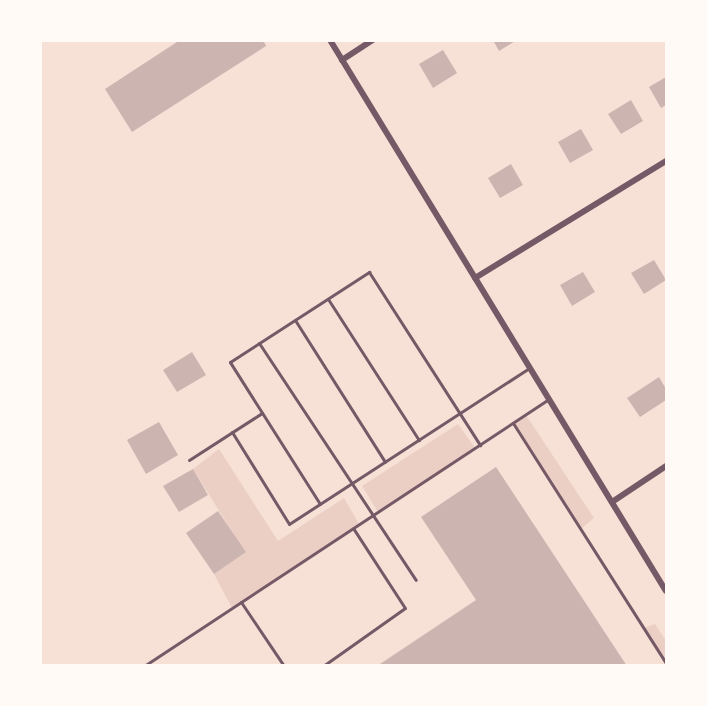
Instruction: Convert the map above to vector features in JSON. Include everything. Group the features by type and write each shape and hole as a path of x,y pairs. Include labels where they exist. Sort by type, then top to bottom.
{"street":[{"path":"330,40 666,591"},
{"path":"342,60 373,40"},
{"path":"475,278 666,161"},
{"path":"612,502 666,466"}],"lane":[{"path":"320,504 230,362 369,272 480,445"},
{"path":"328,299 419,440"},
{"path":"295,320 386,462"},
{"path":"259,343 371,517 416,580"},
{"path":"232,432 289,524 529,368"},
{"path":"144,666 548,400"},
{"path":"189,460 262,413"},
{"path":"513,423 666,663"},
{"path":"323,666 405,608 353,528"},
{"path":"241,602 284,666"}],"shaded area":[{"path":"526,415 594,518 581,529 513,423"},
{"path":"458,424 475,448 378,512 362,486"},
{"path":"219,449 278,541 344,498 359,524 232,608 214,574 245,552 193,469"},
{"path":"655,624 666,641 666,663 644,628"}],"building":[{"path":"180,40 263,40 266,46 132,132 105,89"},
{"path":"493,40 517,40 499,51"},
{"path":"443,50 457,73 433,88 419,64"},
{"path":"666,77 666,105 661,108 649,87"},
{"path":"631,100 643,121 621,134 608,114"},
{"path":"581,129 593,150 570,163 558,142"},
{"path":"511,164 523,185 500,198 488,178"},
{"path":"654,260 666,280 644,294 631,273"},
{"path":"583,272 595,292 572,306 560,285"},
{"path":"192,352 206,375 177,392 163,370"},
{"path":"659,377 666,389 666,400 640,417 627,398"},
{"path":"159,422 178,455 146,474 127,440"},
{"path":"496,467 627,666 377,666 476,600 421,517"},
{"path":"193,469 208,495 179,512 163,486"},
{"path":"218,511 246,552 214,574 186,533"}]}
